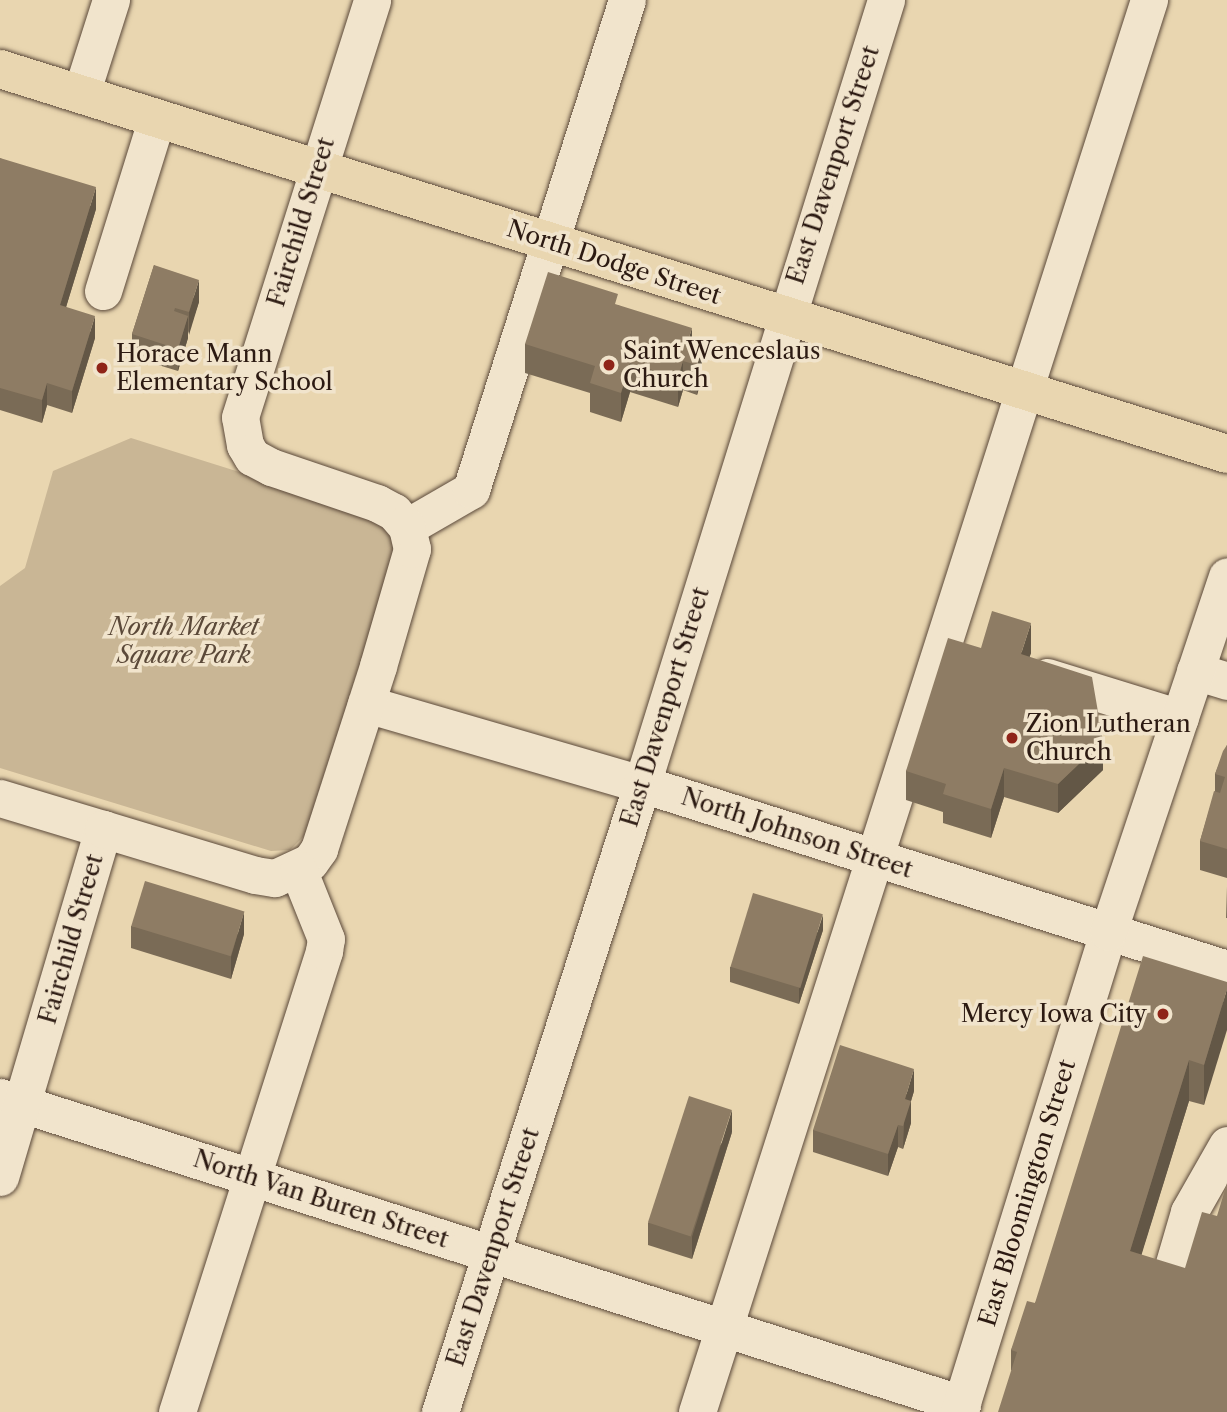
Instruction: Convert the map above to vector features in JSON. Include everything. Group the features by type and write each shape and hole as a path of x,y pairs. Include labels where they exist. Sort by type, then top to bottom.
{"main road":[{"name":"North Dodge Street","path":"0,69 1227,454"}],"street":[{"path":"81,94 111,0"},
{"name":"Fairchild Street","path":"372,0 240,417 245,445 252,457 271,467 377,503 394,512 407,527"},
{"path":"177,1412 326,939 298,869 310,862 319,849 366,704 407,575 412,549 407,527 471,490 626,0"},
{"name":"East Davenport Street","path":"440,1412 642,784 785,317 886,0"},
{"path":"697,1412 1149,0"},
{"path":"103,291 157,118"},
{"name":"East Bloomington Street","path":"961,1408 1108,932 1180,718 1211,676 1227,576"},
{"path":"942,643 981,656"},
{"path":"1019,668 1180,718"},
{"name":"North Johnson Street","path":"366,704 642,784 1227,970"},
{"path":"0,798 103,829"},
{"name":"Fairchild Street","path":"0,1177 12,1101 103,829 255,875 275,877 298,869"},
{"name":"North Van Buren Street","path":"12,1101 724,1328 961,1408"},
{"path":"1170,1277 1189,1212 1227,1145"}],"green space":[{"name":"North Market Square Park","path":"131,438 379,516 395,530 395,553 306,834 290,850 271,851 0,768 0,586 25,568 53,471"}],"building":[{"path":"0,158 96,187 60,305 95,316 72,391 47,383 42,400 0,388"},
{"path":"154,265 199,280 189,312 175,308 174,311 188,316 178,349 132,334"},
{"path":"548,272 618,294 615,304 692,328 687,344 702,349 697,365 683,361 678,378 630,363 621,393 590,383 595,366 525,344"},
{"name":"Zion Lutheran Church","path":"992,611 1031,623 1021,654 1092,677 1103,741 1058,784 1004,768 991,809 943,794 946,784 906,771 948,638 981,648"},
{"path":"1227,745 1227,849 1200,841 1214,791 1220,793 1225,777 1215,774"},
{"path":"145,881 244,911 231,956 131,926"},
{"path":"753,893 823,914 800,988 730,967"},
{"path":"1143,956 1227,982 1204,1065 1189,1060 1130,1251 1185,1268 1202,1212 1217,1216 1227,1183 1227,1412 998,1412 1017,1352 1011,1350 1027,1301 1035,1303"},
{"path":"840,1045 914,1069 905,1099 911,1101 903,1126 898,1125 888,1154 813,1130"},
{"path":"689,1096 732,1110 691,1236 648,1222"}],"place":[{"name":"Saint Wenceslaus Church","path":"609,365"},
{"name":"Horace Mann Elementary School","path":"102,368"},
{"name":"Zion Lutheran Church","path":"1012,738"},
{"name":"Mercy Iowa City","path":"1163,1014"}]}
